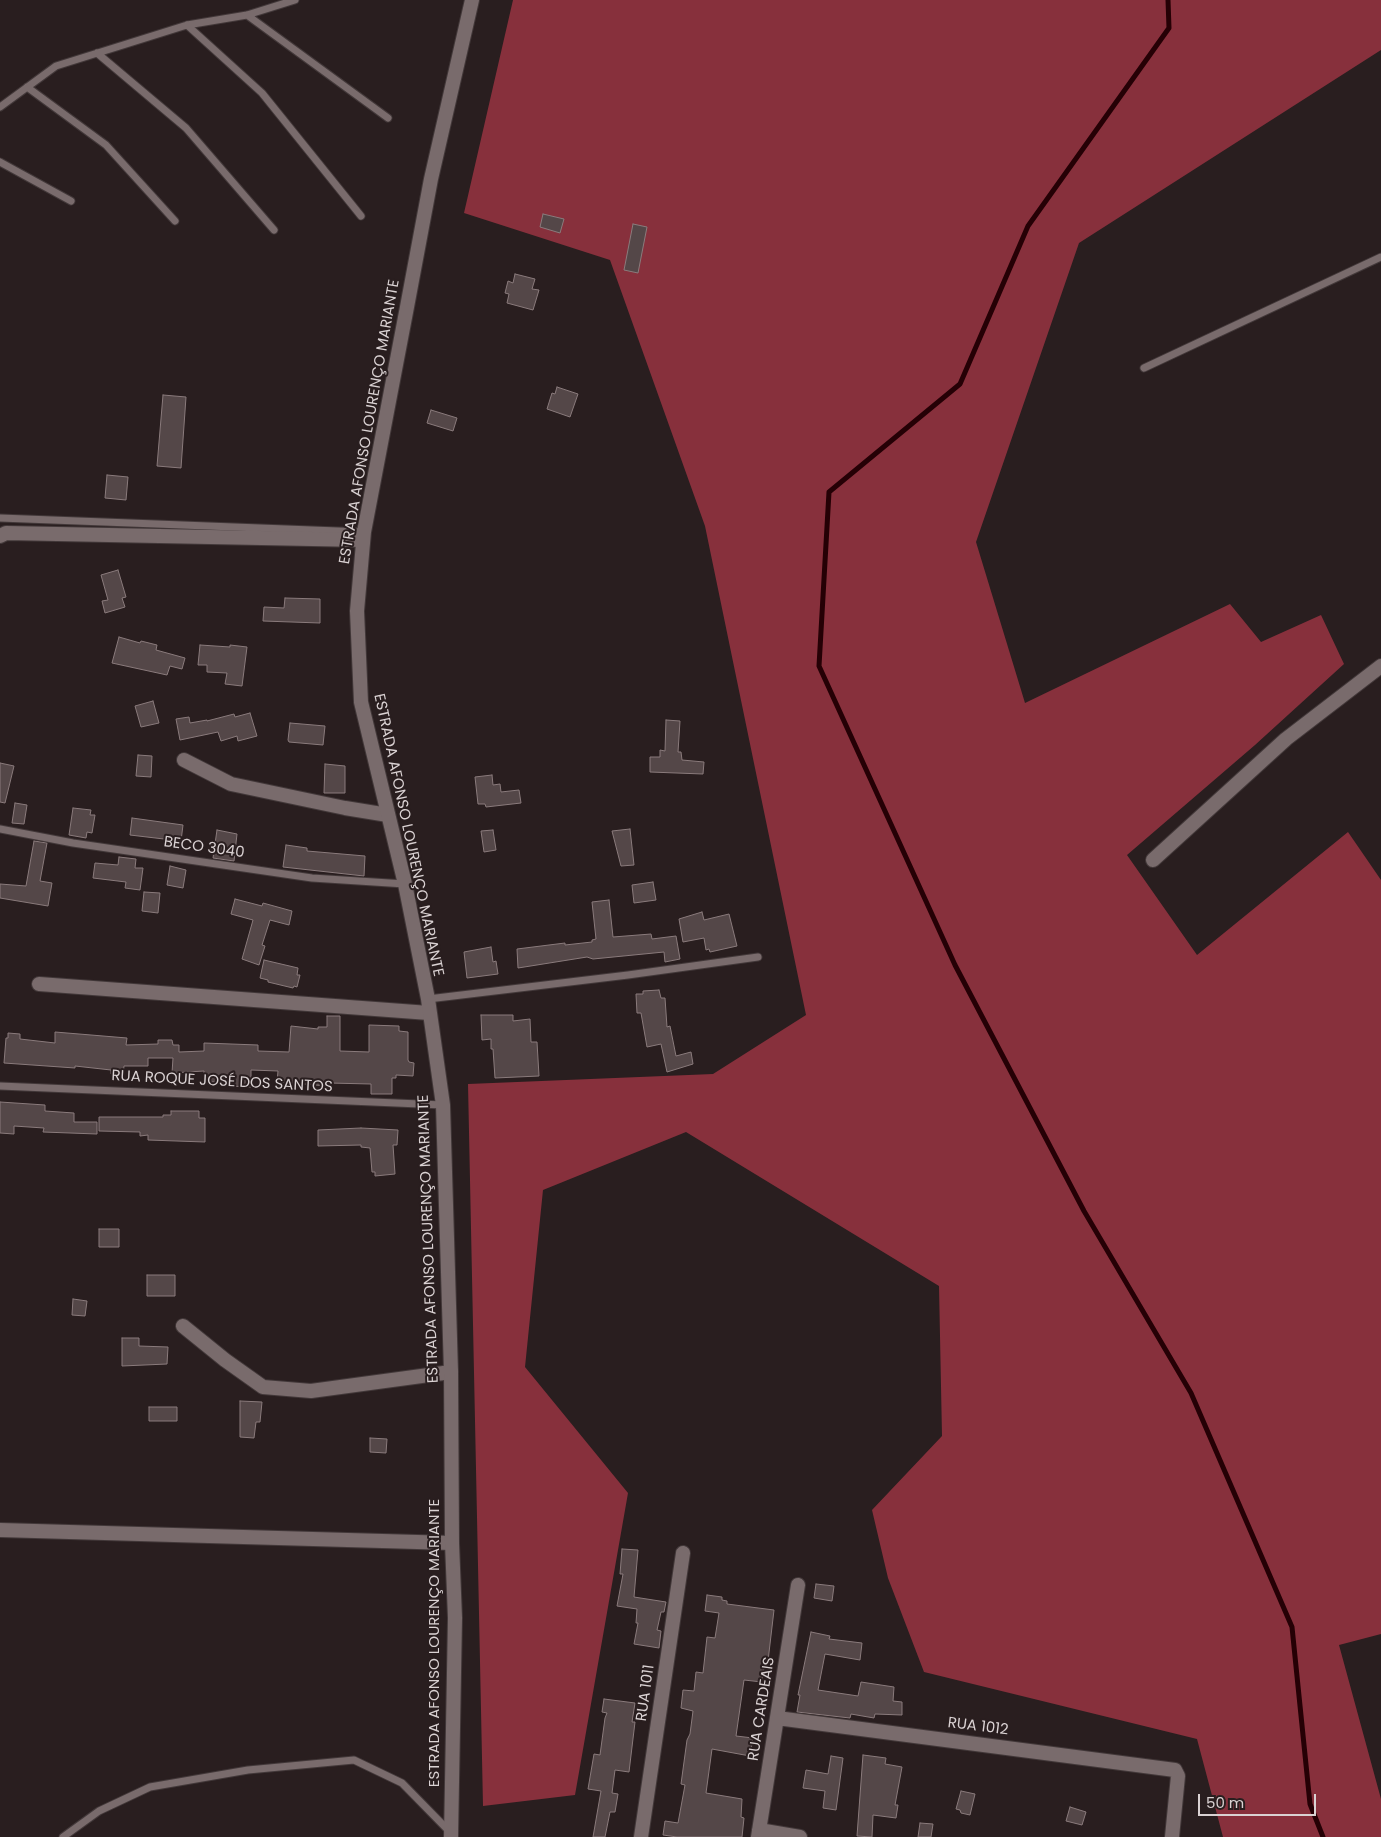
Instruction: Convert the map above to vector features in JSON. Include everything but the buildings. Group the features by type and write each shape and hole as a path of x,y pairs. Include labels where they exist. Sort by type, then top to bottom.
{"street":[{"name":"ESTRADA AFONSO LOURENÇO MARIANTE","path":"451,1835 455,1618 452,1543 451,1372 443,1105 428,999 405,884 361,702 357,610 364,536 431,180 472,0"},
{"path":"0,536 6,533 364,536"},
{"path":"1153,860 1286,739 1381,666"},
{"path":"184,760 231,784 388,815"},
{"path":"39,984 430,1013"},
{"path":"183,1326 225,1360 263,1387 311,1392 451,1372"},
{"path":"0,1530 452,1543"},
{"name":"RUA 1011","path":"641,1837 683,1553"},
{"name":"RUA CARDEAIS","path":"759,1834 798,1585"},
{"name":"RUA 1012","path":"777,1718 1175,1770 1178,1776 1172,1837"},
{"path":"759,1834 800,1837"}],"lane":[{"path":"0,107 56,66 186,25 247,14 295,0"},
{"path":"247,14 388,118"},
{"path":"186,25 262,93 361,216"},
{"path":"97,53 186,128 274,230"},
{"path":"27,87 106,144 175,221"},
{"path":"0,162 71,201"},
{"path":"1144,368 1381,257"},
{"path":"0,518 364,536"},
{"name":"BECO 3040","path":"0,829 72,843 312,878 405,884"},
{"path":"428,999 758,957"},
{"name":"RUA ROQUE JOSÉ DOS SANTOS","path":"0,1086 443,1105"},
{"path":"63,1837 99,1811 150,1787 248,1770 354,1760 402,1783 451,1835"}],"shaded area":[{"path":"513,0 1381,0 1381,50 1079,243 976,542 1025,703 1230,604 1261,642 1321,615 1344,664 1255,745 1127,855 1197,955 1348,832 1381,880 1381,1634 1339,1645 1381,1799 1381,1837 1223,1837 1197,1739 924,1672 888,1578 872,1510 942,1436 939,1286 686,1132 543,1190 525,1367 628,1493 575,1795 483,1806 468,1084 713,1074 806,1015 705,526 610,260 464,213"}],"waterway":[{"path":"1168,0 1169,28 1028,226 960,384 829,492 819,666 955,965 1084,1211 1191,1393 1292,1627 1310,1804 1323,1837"}]}
